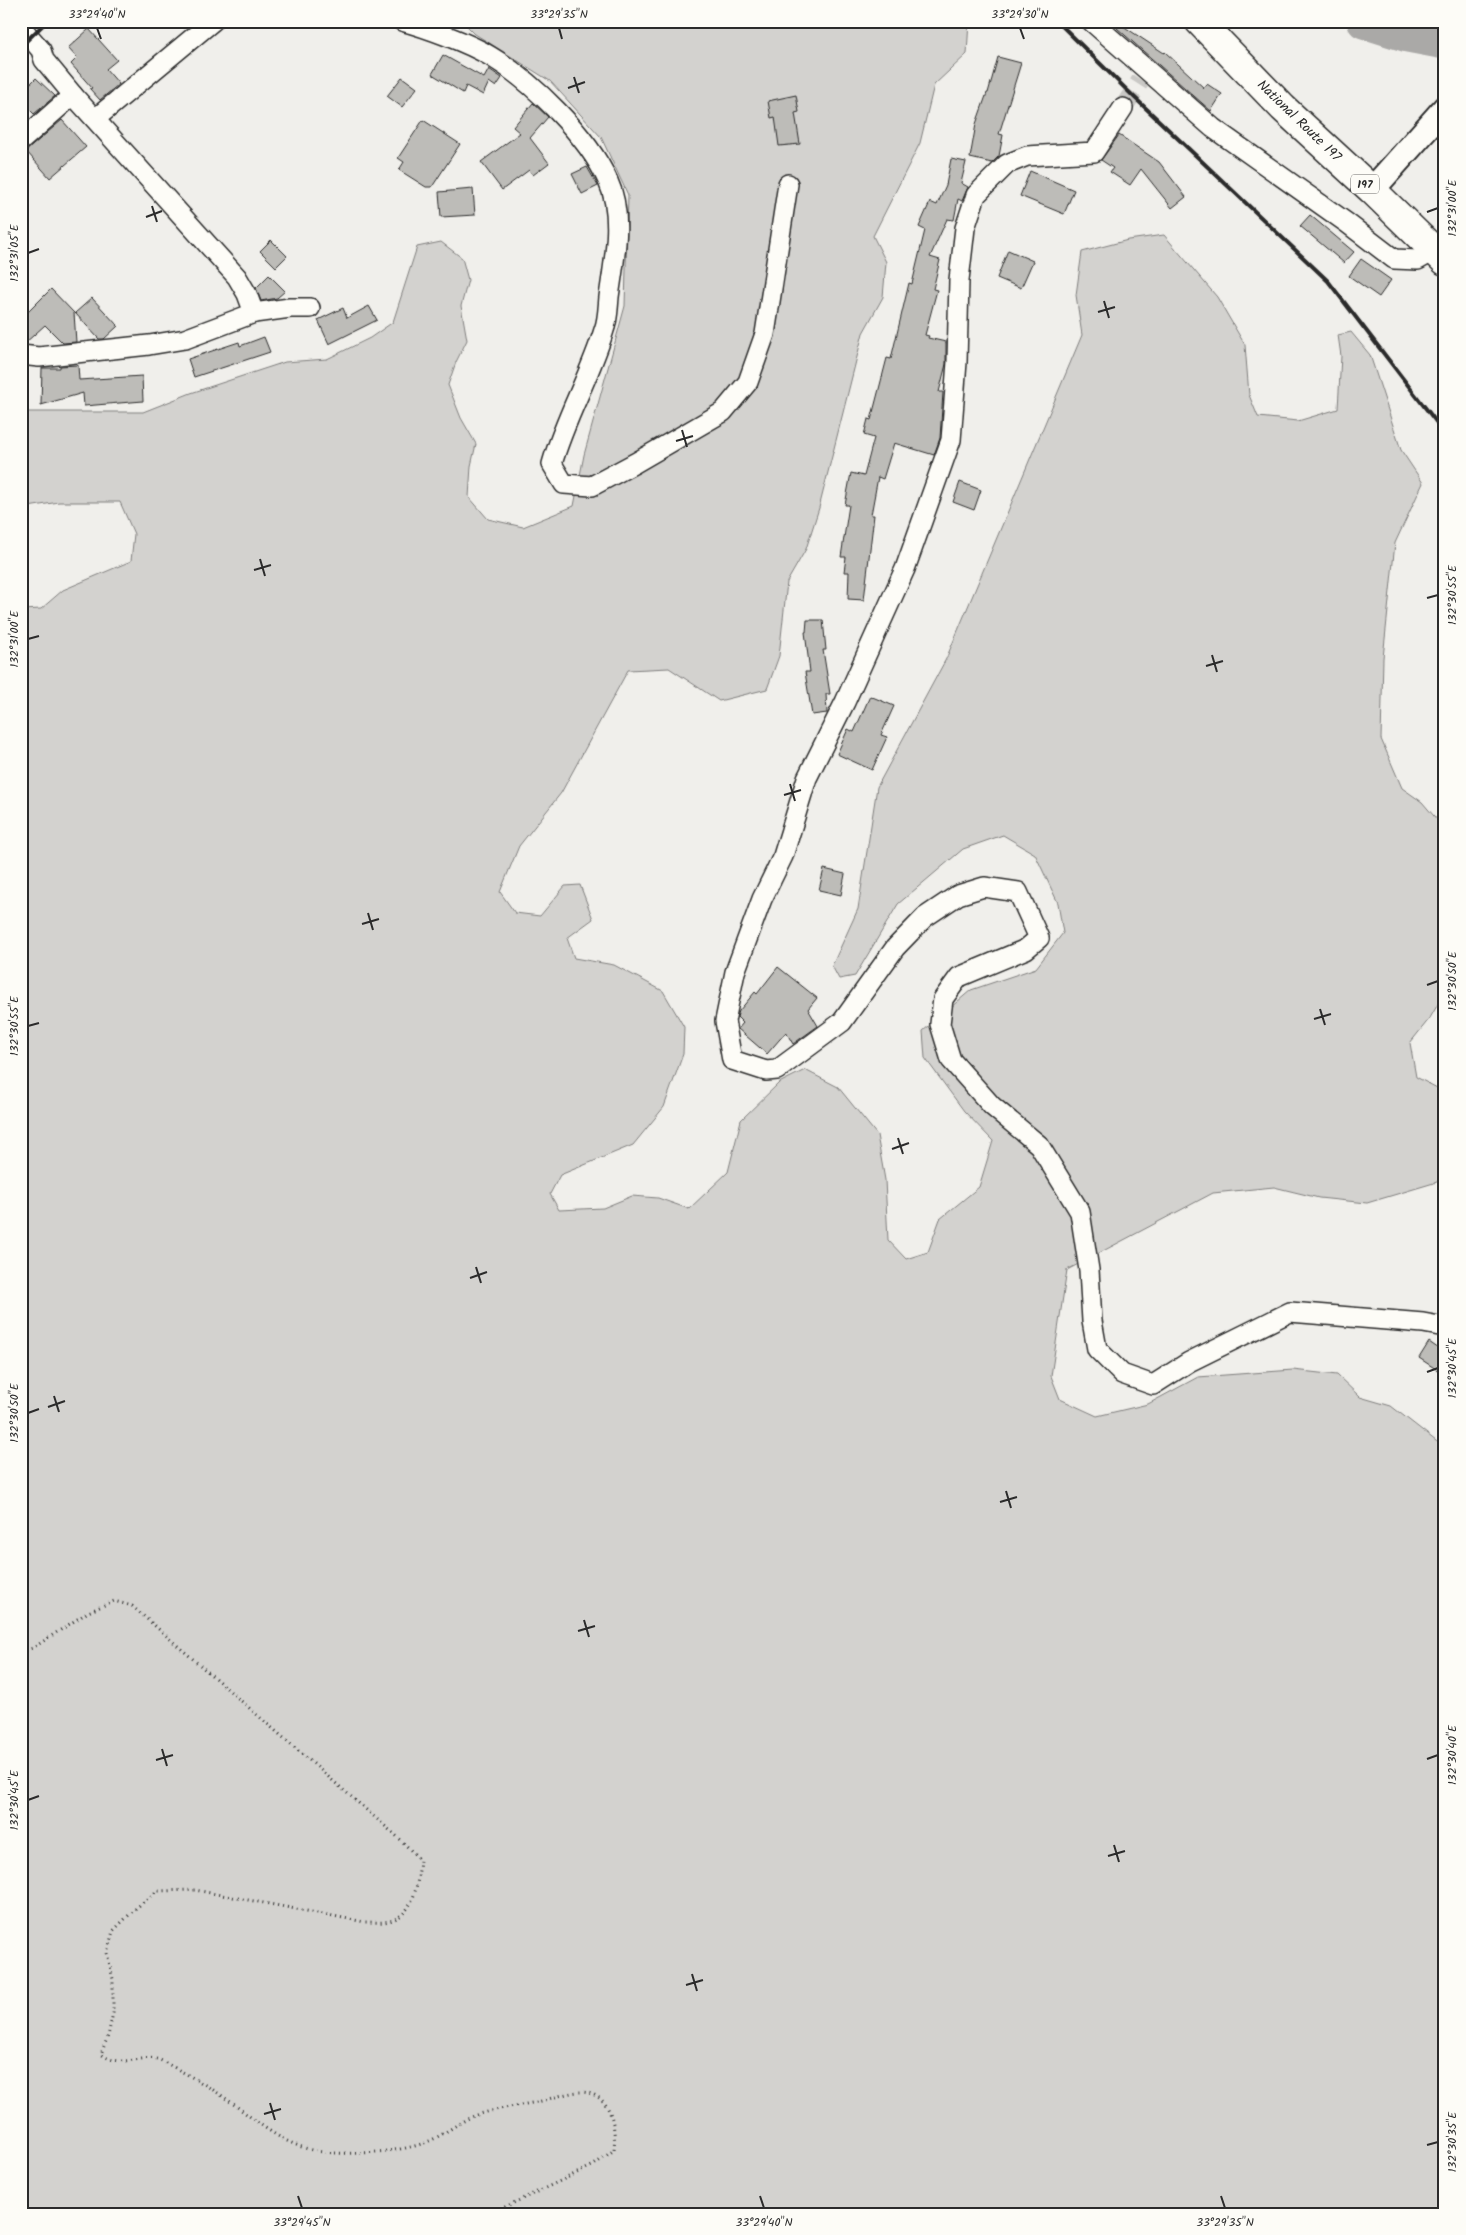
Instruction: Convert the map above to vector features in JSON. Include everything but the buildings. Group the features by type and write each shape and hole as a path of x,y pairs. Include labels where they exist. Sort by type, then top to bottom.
{"highway":[{"name":"National Route 197","path":"1198,21 1283,108 1440,256"}],"street":[{"path":"95,119 213,21"},
{"path":"402,21 490,55 548,102 586,143 609,182 616,210 615,256 605,329 580,393 561,432 552,464 564,484 592,486 635,463 723,412 748,382 765,334 788,184"},
{"path":"1091,21 1144,76 1394,259 1418,260 1440,256"},
{"path":"21,28 41,50 44,60 73,95 237,277 247,294 254,313"},
{"path":"21,141 73,95"},
{"path":"1123,108 1094,152 1028,156 1007,164 976,195 965,228 958,280 956,362 951,440 905,569 845,702 807,778 783,856 762,899 735,972 725,1021 732,1060 766,1071 777,1070 842,1022 895,948 925,917 958,895 984,887 1018,892 1039,938 1026,949 960,977 943,999 940,1024 951,1060 992,1106 1039,1144 1080,1212 1089,1270 1092,1321 1097,1349 1122,1374 1153,1385 1188,1362 1290,1312 1445,1327"},
{"path":"1372,190 1445,108"},
{"path":"21,355 39,357 185,339 254,313 290,308 310,308"}],"path":[{"path":"21,1652 33,1648 88,1612 114,1601 132,1606 401,1840 420,1860 419,1876 406,1912 389,1921 365,1922 196,1890 157,1892 136,1908 114,1931 107,1953 113,1979 113,2013 108,2036 101,2054 109,2060 158,2059 227,2099 266,2130 308,2149 339,2154 400,2149 425,2143 473,2117 500,2110 582,2092 598,2097 612,2113 616,2136 614,2150 594,2165 490,2214"}],"shaded area":[{"path":"462,21 969,21 967,54 934,85 920,143 873,236 886,262 883,297 863,333 819,508 806,549 787,582 779,656 767,689 719,701 669,668 628,670 561,793 519,846 500,892 515,913 540,916 565,886 580,885 593,919 567,938 574,958 614,965 663,991 684,1027 683,1054 664,1107 633,1145 560,1175 550,1194 559,1210 603,1208 632,1196 658,1198 689,1209 728,1172 741,1120 779,1083 805,1070 838,1087 877,1135 885,1180 888,1240 906,1259 928,1252 940,1219 979,1187 993,1141 964,1111 925,1058 923,1031 971,990 1036,968 1063,933 1058,903 1035,854 1003,835 963,849 898,904 855,976 839,979 832,966 858,909 877,787 946,659 1082,335 1076,295 1082,252 1128,240 1164,235 1217,297 1245,345 1249,395 1258,417 1298,421 1338,409 1341,356 1338,335 1351,332 1370,355 1401,450 1423,483 1395,543 1383,658 1381,739 1402,788 1422,802 1445,829 1445,992 1430,1018 1410,1043 1416,1077 1445,1092 1445,1170 1437,1182 1367,1203 1319,1198 1274,1187 1213,1193 1067,1270 1051,1376 1060,1399 1097,1416 1148,1404 1198,1377 1293,1370 1337,1375 1360,1397 1391,1406 1445,1448 1445,2214 21,2214 21,610 41,609 63,590 131,561 134,534 120,502 59,502 28,507 21,503 21,412 143,412 191,393 285,362 327,359 370,338 393,322 417,247 441,242 462,258 468,280 461,306 467,340 456,362 448,385 461,418 476,444 471,466 469,497 488,519 523,527 574,506 584,455 625,306 628,195 601,137 550,81 475,34"}],"waterway":[{"path":"1364,21 1408,35 1445,42"}],"tunnel":[{"path":"1123,108 1141,80"}],"railway":[{"path":"21,46 47,21"},
{"path":"1057,21 1134,97 1328,281 1437,423 1445,437"}]}
